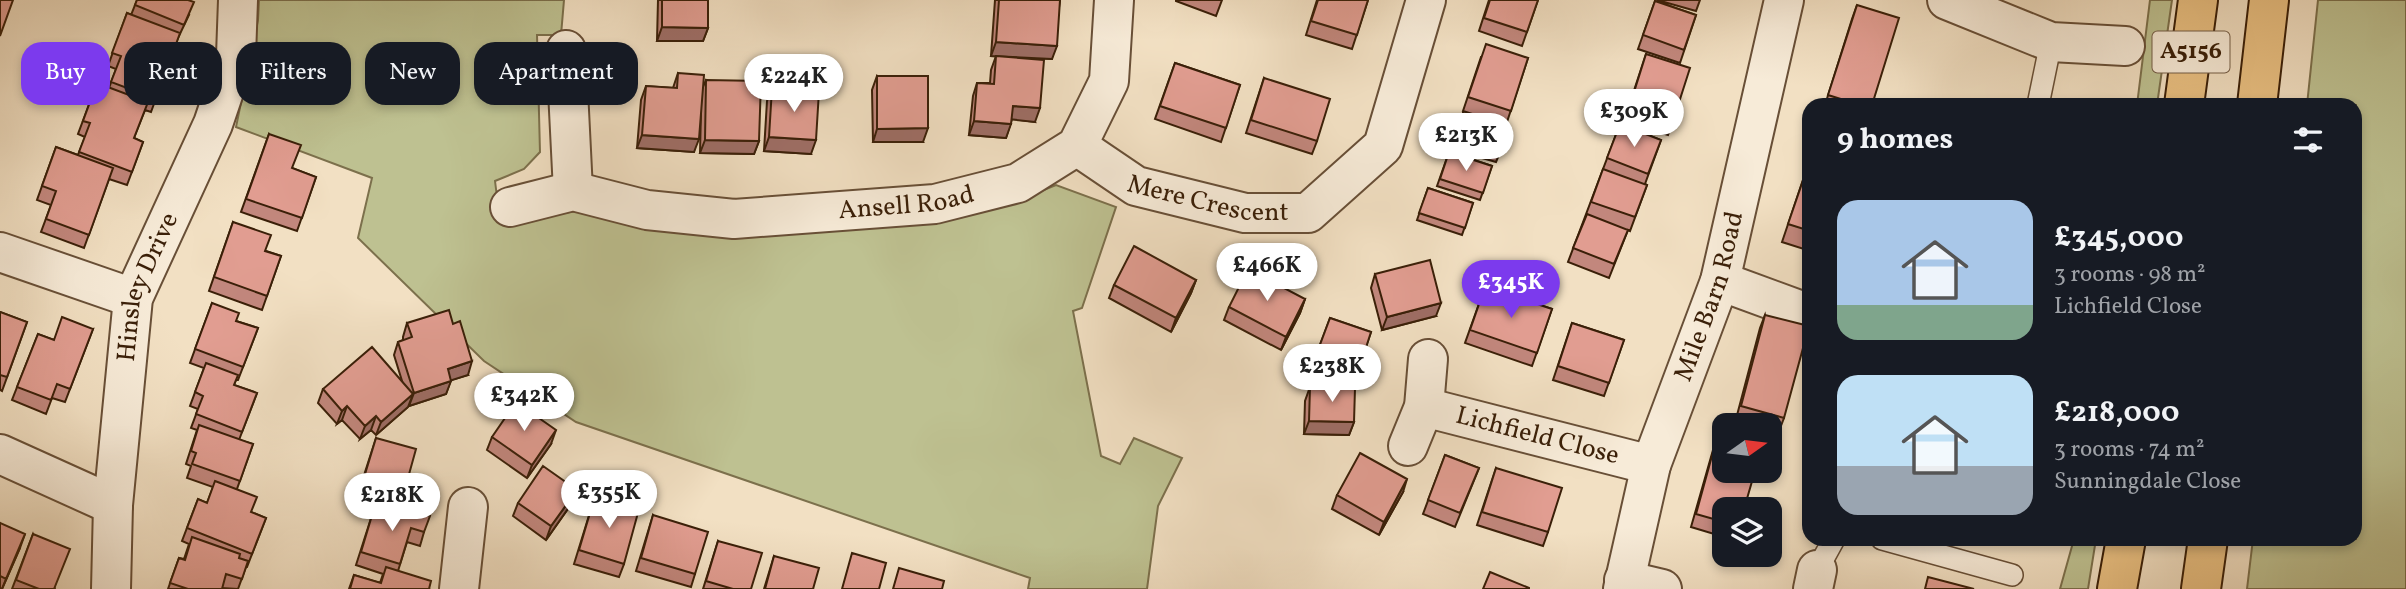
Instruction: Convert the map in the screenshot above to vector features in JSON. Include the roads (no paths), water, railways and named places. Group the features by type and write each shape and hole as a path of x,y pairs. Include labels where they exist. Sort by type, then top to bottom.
{"highway":[{"name":"A5156","path":"2185,98 2198,0"},
{"name":"A5156","path":"2258,98 2269,0"},
{"path":"2117,589 2125,546"},
{"path":"2201,589 2207,546"}],"street":[{"name":"Hinsley Drive","path":"111,589 113,505 133,298 213,124 236,56 238,0"},
{"path":"1077,146 1109,81 1114,0"},
{"name":"Mere Crescent","path":"1077,146 1136,186 1245,213 1308,213 1383,145 1426,0"},
{"name":"Mile Barn Road","path":"1624,585 1651,465 1720,281 1784,0"},
{"path":"1947,0 2051,42 2125,46"},
{"path":"569,105 573,191"},
{"name":"Ansell Road","path":"510,207 573,191 647,210 734,219 935,204 1018,183 1077,146"},
{"path":"0,252 133,298"},
{"path":"1720,281 1802,311"},
{"name":"Lichfield Close","path":"1408,446 1424,407 1428,359"},
{"name":"Lichfield Close","path":"1424,407 1651,465"},
{"path":"0,454 113,505"},
{"path":"459,589 468,507"},
{"path":"1624,585 1662,589"}],"lane":[{"path":"2039,98 2051,42"},
{"path":"1907,546 2012,575"}]}
